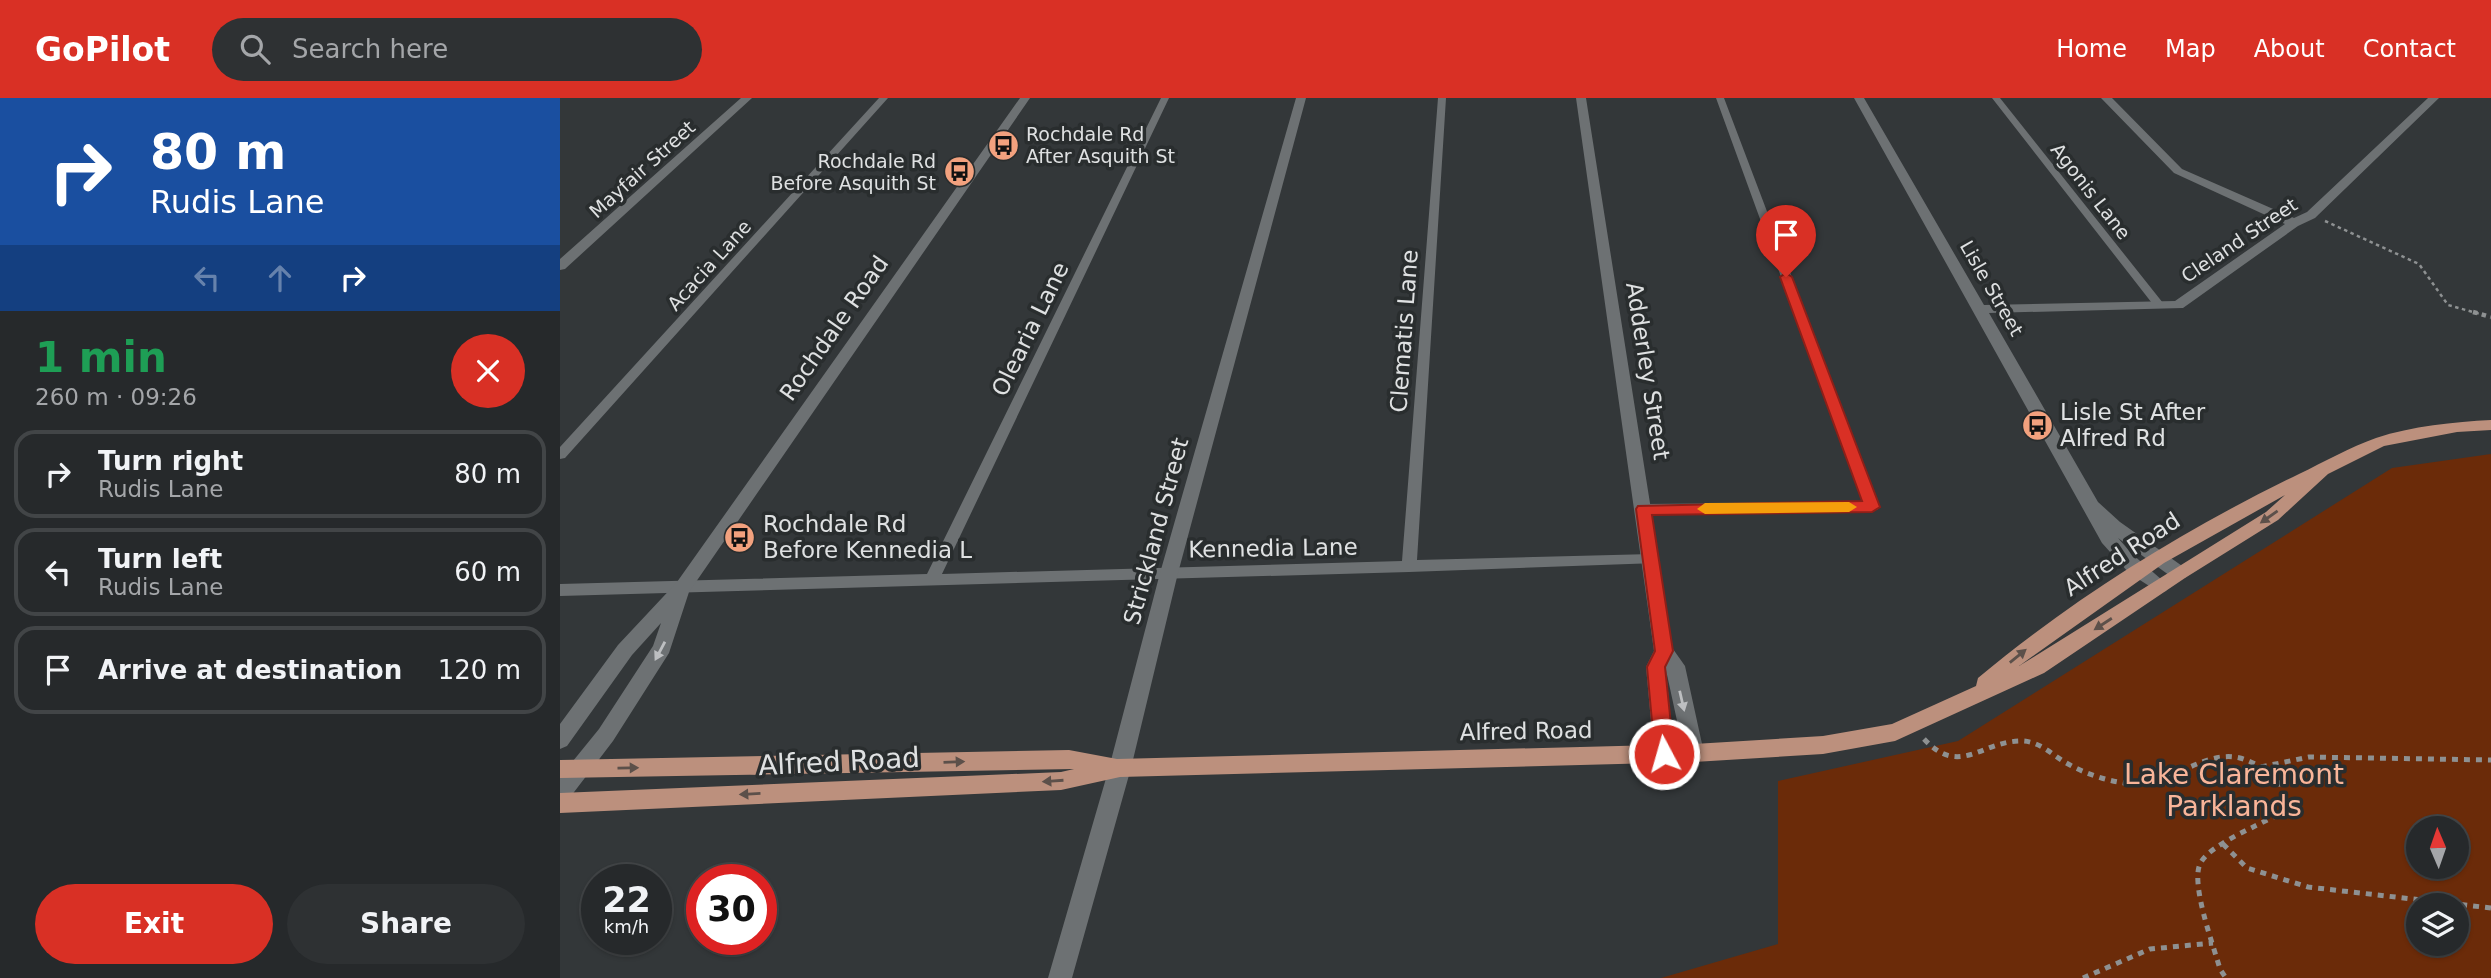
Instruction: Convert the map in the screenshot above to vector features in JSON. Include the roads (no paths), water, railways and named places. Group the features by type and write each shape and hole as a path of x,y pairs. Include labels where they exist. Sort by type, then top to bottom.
{"main road":[{"name":"Alfred Road","path":"1966,700 2024,651 2158,558 2254,503 2380,442 2457,427 2491,425"},
{"name":"Alfred Road","path":"560,803 1060,781 1120,768 1694,753 1823,745 1895,732 2037,667 2179,573 2272,516 2320,473"},
{"name":"Alfred Road","path":"570,769 1069,759 1120,768"}],"street":[{"name":"Mayfair Street","path":"560,266 747,98"},
{"name":"Rochdale Road","path":"560,740 625,650 683,587 1025,98"},
{"name":"Strickland Street","path":"1060,978 1120,768 1168,573 1301,98"},
{"name":"Adderley Street","path":"1581,98 1664,651 1675,666 1694,753"},
{"name":"Lisle Street","path":"1859,98 2088,499 2102,532 2118,554 2138,572 2160,586"},
{"path":"2106,98 2178,171 2294,223"},
{"name":"Cleland Street","path":"1980,309 2178,305 2294,223 2311,215 2434,98"},
{"name":"Lisle Street","path":"2088,499 2114,526 2179,573"},
{"name":"Rochdale Road","path":"560,793 570,769 606,735 662,648 683,587"},
{"name":"Adderley Street","path":"1664,651 1656,667 1664,754"}],"lane":[{"name":"Acacia Lane","path":"560,455 884,98"},
{"name":"Olearia Lane","path":"932,579 1165,98"},
{"name":"Clematis Lane","path":"1409,567 1442,98"},
{"path":"1644,509 1872,507 1720,98"},
{"name":"Agonis Lane","path":"1996,98 2159,305"},
{"name":"Kennedia Lane","path":"560,590 1652,559"}],"place":[{"name":"Rochdale Rd After Asquith St","path":"1003,145"},
{"name":"Rochdale Rd Before Asquith St","path":"959,172"},
{"name":"Lisle St After Alfred Rd","path":"2037,425"},
{"name":"Rochdale Rd Before Kennedia L","path":"740,537"}],"park label":[{"name":"Lake Claremont Parklands","path":"2234,790"}]}
